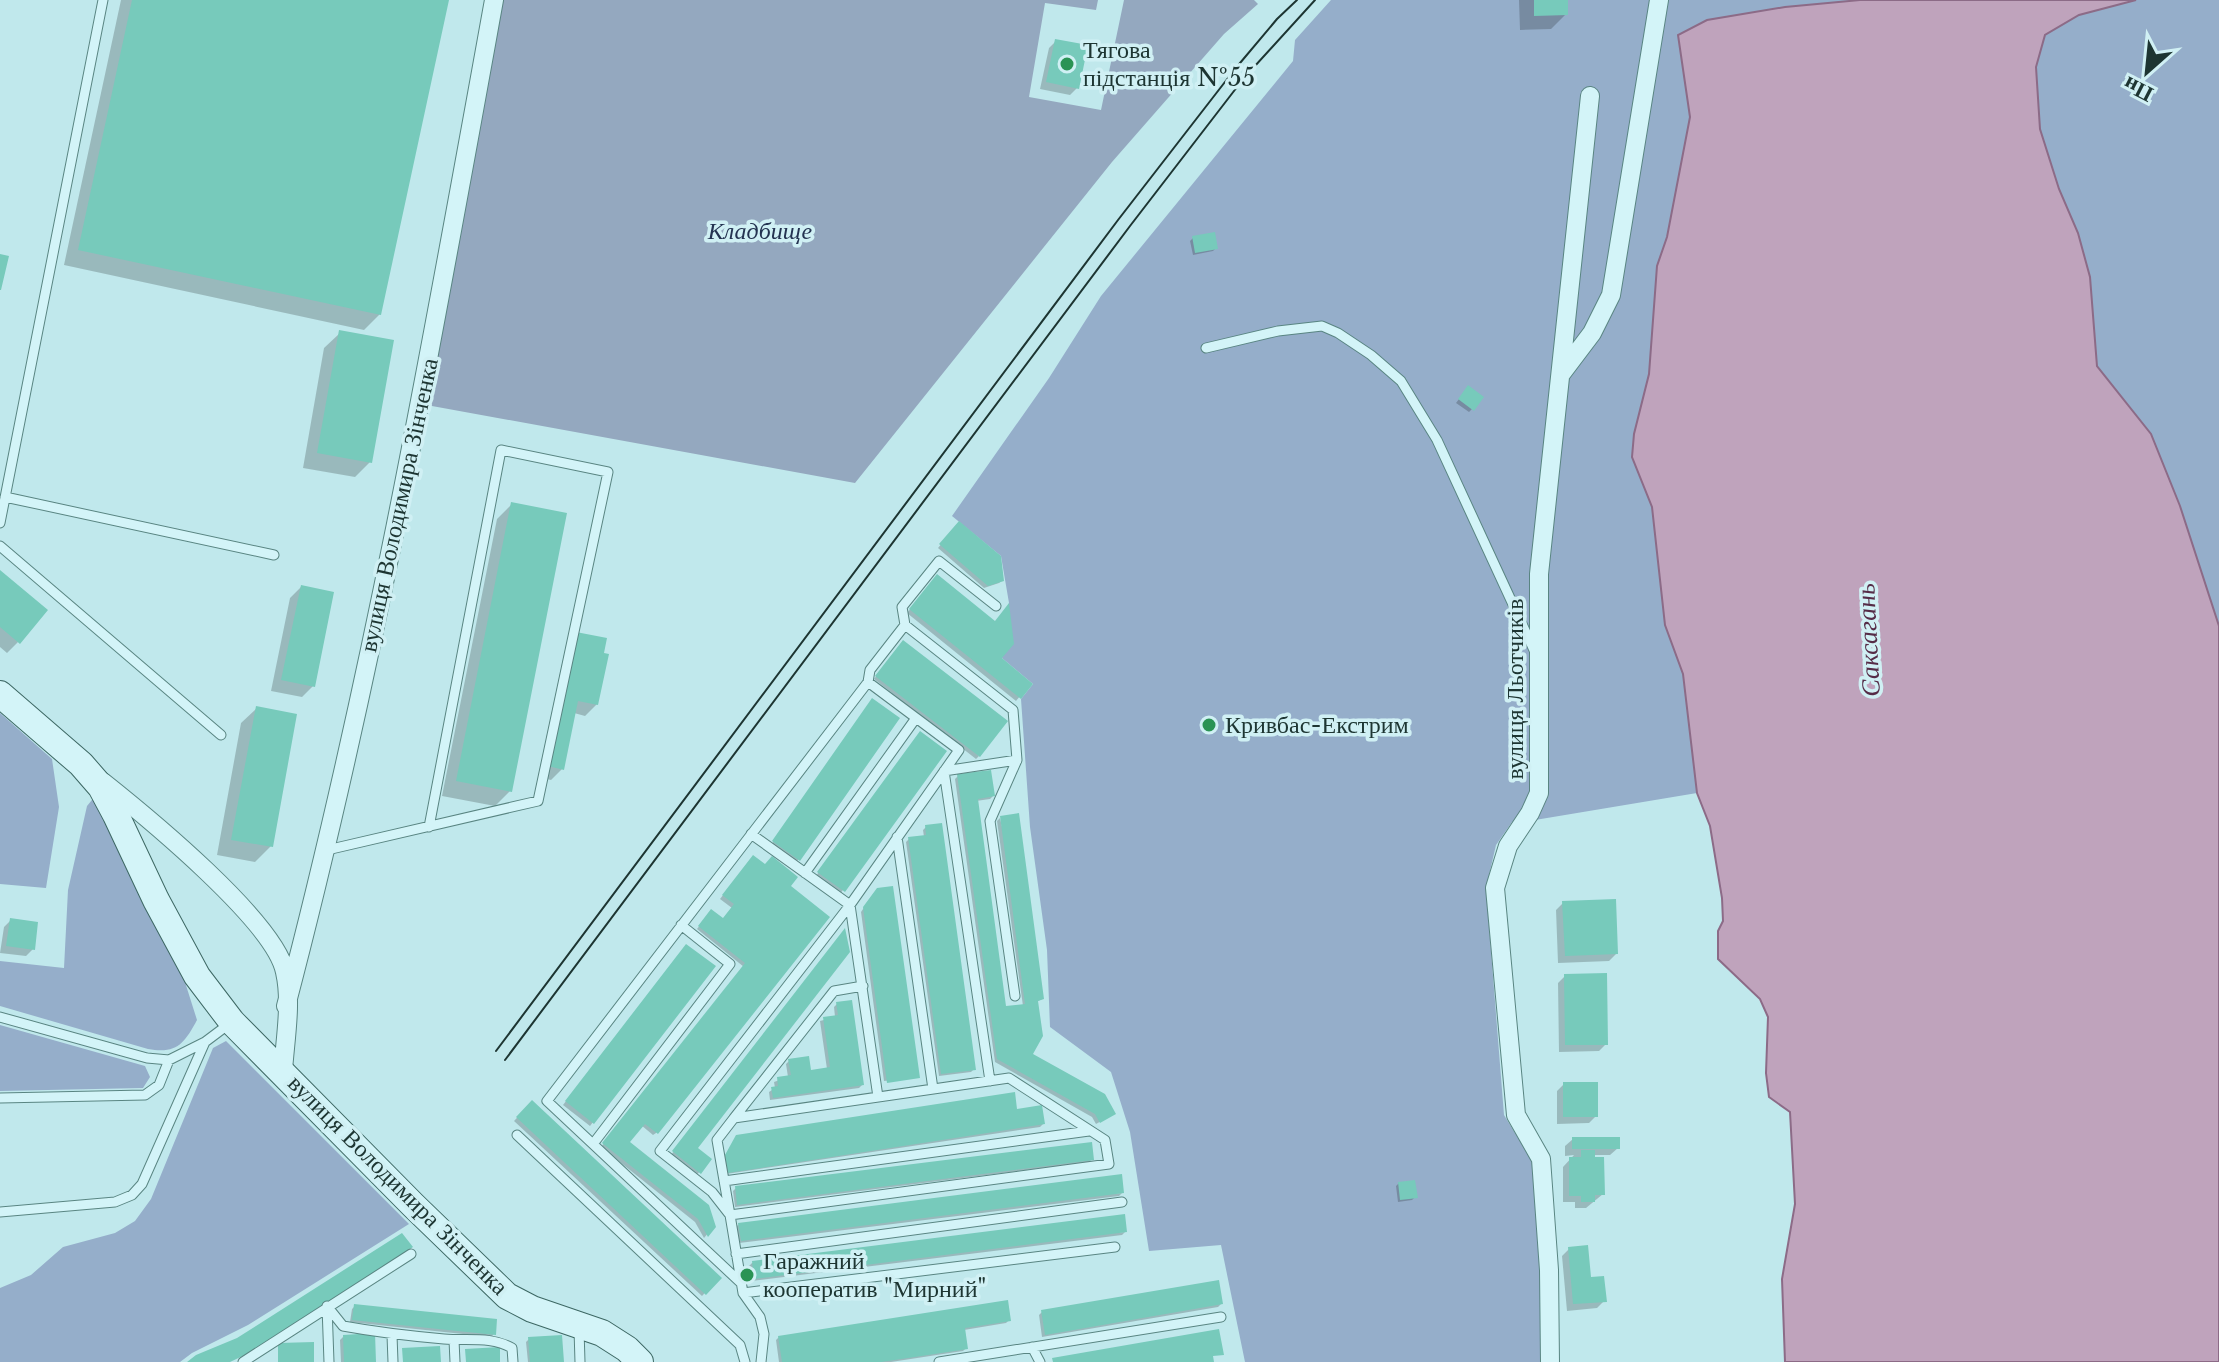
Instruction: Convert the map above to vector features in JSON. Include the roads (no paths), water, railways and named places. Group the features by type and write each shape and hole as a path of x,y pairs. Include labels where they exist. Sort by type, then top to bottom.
{"main road":[{"name":"вулиця Володимира Зінченка","path":"0,694 81,764 101,787 197,976 232,1022 507,1296 532,1309 602,1333 627,1349 639,1362"}],"street":[{"name":"вулиця Володимира Зінченка","path":"286,1006 327,850 421,404 494,0"},
{"path":"1561,374 1592,333 1611,295 1659,0"},
{"name":"вулиця Льотчиків","path":"1550,1362 1549,1270 1541,1159 1516,1115 1495,888 1508,846 1539,793 1539,574 1590,96"},
{"name":"вулиця Володимира Зінченка","path":"81,764 140,812 213,879 270,939 280,954 286,974 283,1071"}],"lane":[{"path":"0,523 103,0"},
{"path":"1206,348 1278,331 1322,326 1371,355 1401,381 1437,440 1539,660"},
{"path":"327,850 429,827 538,801 608,472 501,450 429,827"},
{"path":"5,497 274,555"},
{"path":"0,546 221,735"},
{"path":"996,606 939,561 902,607 905,625 1013,710 1017,760 990,821 1015,996"},
{"path":"761,1362 764,1334 760,1317 742,1288 547,1101 868,682 870,670 905,625"},
{"path":"730,1215 712,1192 660,1151 850,905 959,750 868,682"},
{"path":"805,873 916,718"},
{"path":"944,771 1017,760"},
{"path":"944,771 990,1081"},
{"path":"751,834 850,905 878,1097"},
{"path":"897,837 933,1089"},
{"path":"593,1144 730,964 681,925"},
{"path":"742,1288 717,1140 834,991 863,986"},
{"path":"0,1017 147,1058 169,1060 205,1042 232,1022"},
{"path":"0,1212 115,1202 132,1195 142,1184 205,1042"},
{"path":"0,1098 145,1095 159,1085 169,1060"},
{"path":"730,1215 1109,1164 1105,1140 1009,1078 734,1118"},
{"path":"724,1181 1090,1130"},
{"path":"517,1135 740,1345 745,1362"},
{"path":"736,1254 1122,1202"},
{"path":"742,1288 1115,1247"},
{"path":"243,1362 411,1254"},
{"path":"327,1306 343,1326 392,1335 499,1340 512,1348 513,1362"},
{"path":"327,1306 329,1362"},
{"path":"939,1362 1221,1317"},
{"path":"578,1325 580,1362"},
{"path":"392,1335 393,1362"},
{"path":"454,1340 455,1362"},
{"path":"1032,1347 1040,1362"},
{"path":"262,1349 262,1362"}],"water":[{"name":"Саксагань","path":"1860,0 2136,0 2079,15 2045,35 2036,67 2040,129 2059,189 2078,233 2090,277 2097,366 2151,434 2180,506 2219,626 2219,1362 1785,1362 1782,1279 1795,1204 1790,1112 1769,1097 1766,1073 1768,1017 1760,999 1718,959 1718,931 1723,921 1722,898 1710,826 1697,793 1683,674 1665,625 1652,507 1632,457 1634,434 1649,374 1657,266 1667,237 1690,117 1678,35 1707,20 1785,7"}],"tram line":[{"path":"496,1051 1118,220 1235,69 1297,0"},
{"path":"505,1060 1130,226 1244,78 1315,0"}],"place":[{"name":"Тягова підстанція №55","path":"1067,64"},
{"name":"Кривбас-Екстрим","path":"1209,725"},
{"name":"Гаражний кооператив \"Мирний\"","path":"747,1275"}],"park label":[{"name":"Кладбище","path":"760,231"}]}
